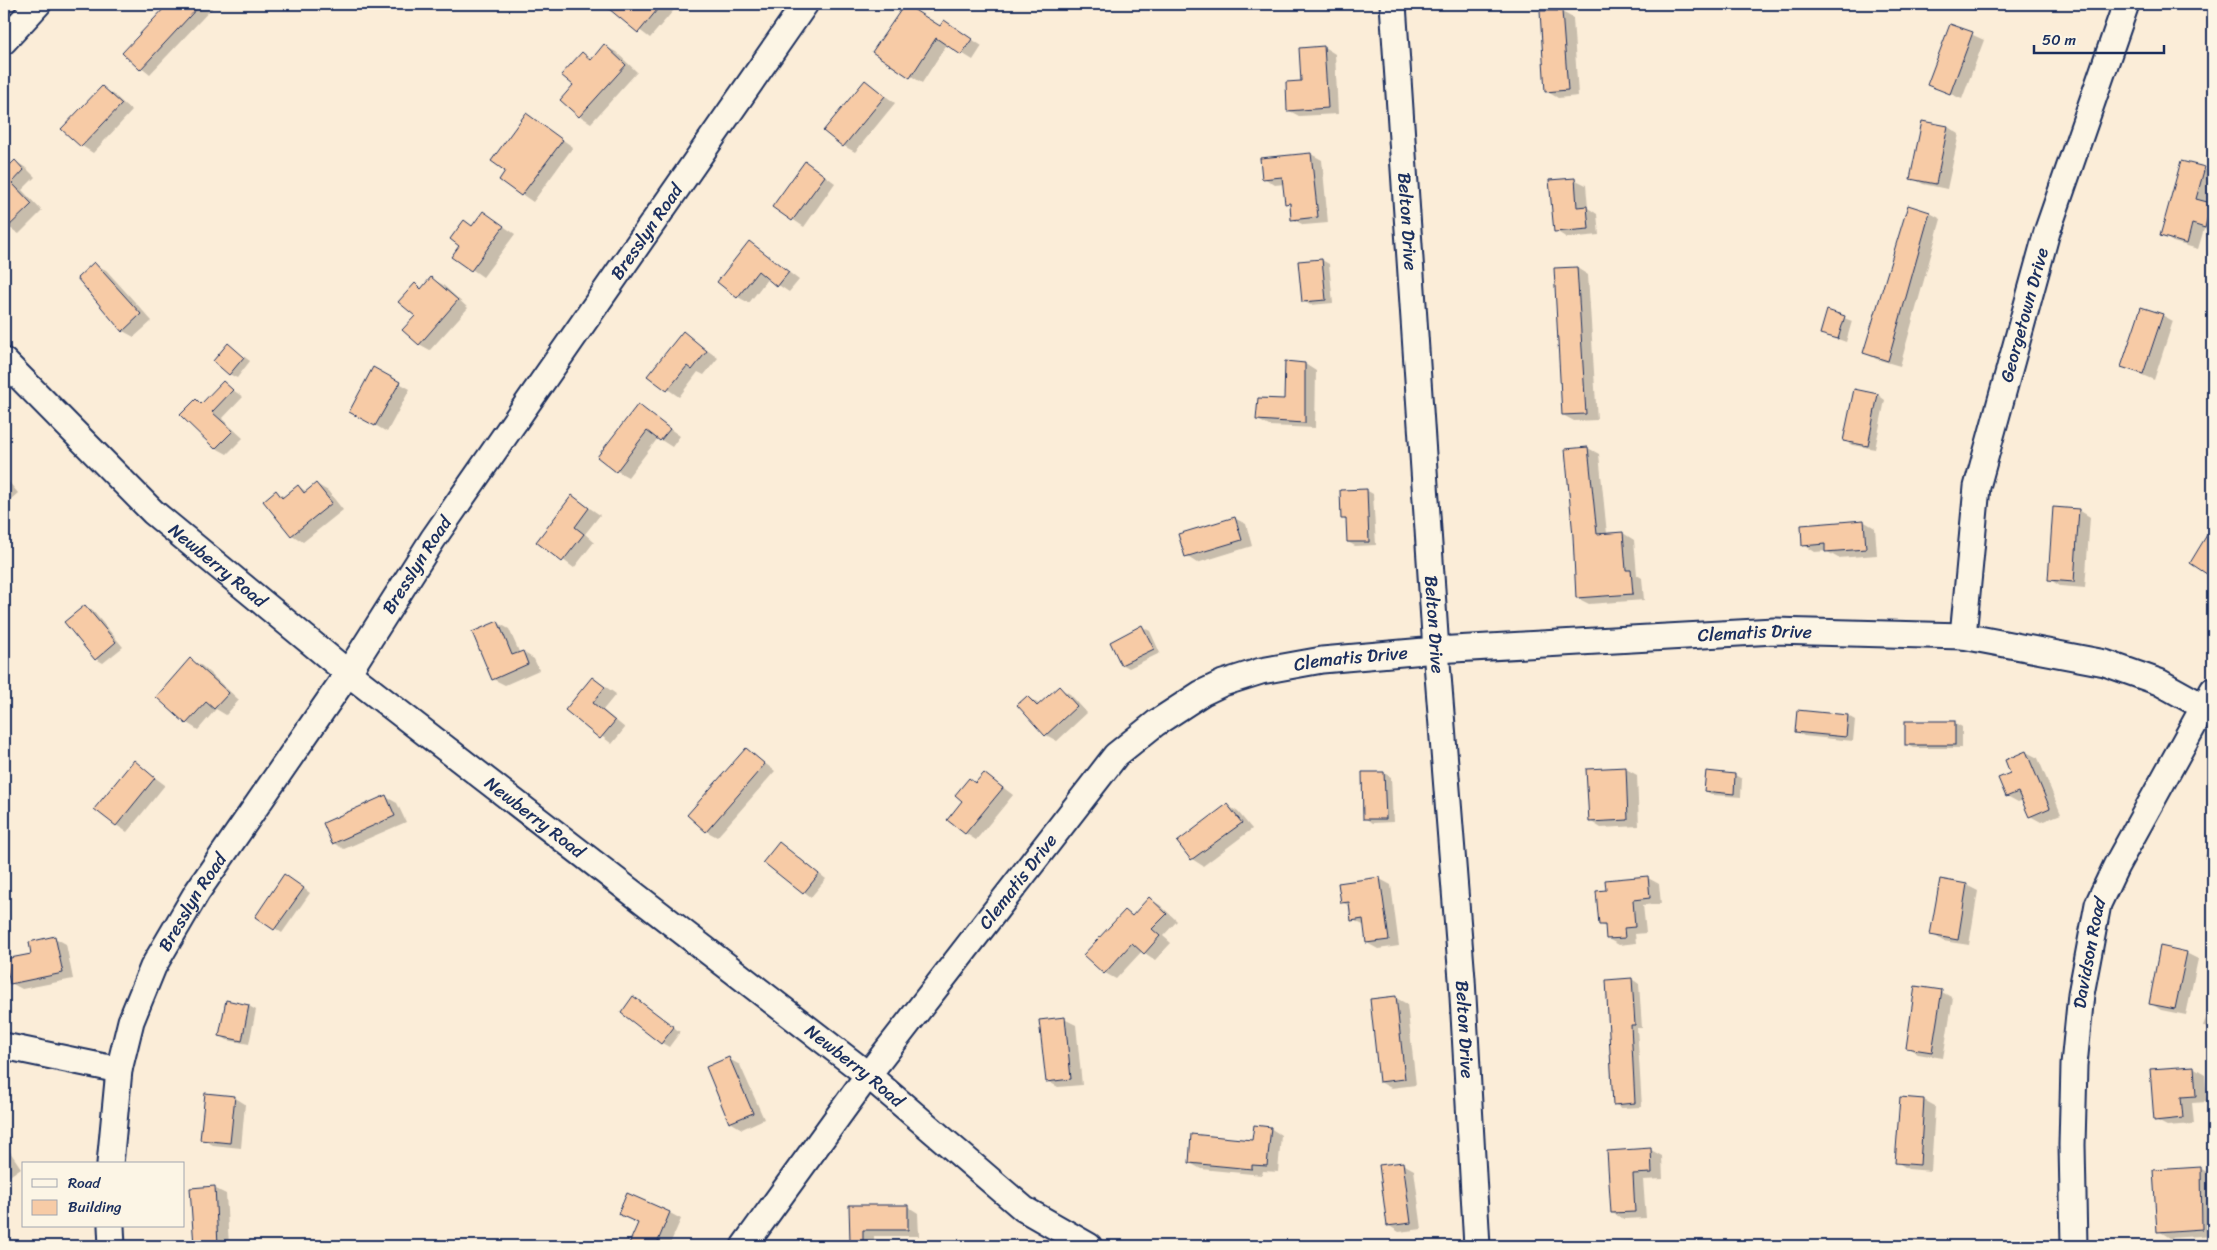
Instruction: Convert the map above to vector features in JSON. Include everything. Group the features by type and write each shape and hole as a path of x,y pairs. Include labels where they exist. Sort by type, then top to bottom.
{"street":[{"path":"4,41 38,4"},
{"name":"Bresslyn Road","path":"110,1162 119,1070 131,1021 153,967 198,892 348,673 433,539 805,4"},
{"name":"Belton Drive","path":"1393,4 1436,650 1462,979 1477,1246"},
{"name":"Georgetown Drive","path":"1963,636 1977,487 2048,232 2126,4"},
{"name":"Newberry Road","path":"4,361 153,512 348,673 868,1074 1024,1209 1090,1246"},
{"name":"Clematis Drive","path":"744,1246 868,1074 1116,755 1156,723 1202,693 1223,683 1261,671 1322,660 1436,650 1774,630 1963,636 2105,663 2210,703"},
{"name":"Davidson Road","path":"2074,1246 2072,1144 2074,1065 2081,994 2098,904 2116,866 2210,703"},
{"path":"4,1046 119,1070"},
{"path":"111,1228 112,1246"}],"building":[{"path":"168,4 201,4 140,70 122,53"},
{"path":"603,4 662,4 638,33"},
{"path":"905,4 940,26 944,20 972,39 961,55 936,38 910,78 872,52"},
{"path":"1540,11 1562,11 1568,90 1545,92"},
{"path":"1950,24 1973,32 1950,94 1927,85"},
{"path":"604,44 626,65 579,117 560,100 573,85 561,75 582,52 591,60"},
{"path":"1324,46 1328,108 1287,111 1286,82 1301,81 1299,48"},
{"path":"865,80 885,96 843,147 823,131"},
{"path":"102,86 122,104 81,147 61,129"},
{"path":"526,113 563,140 521,196 499,180 505,171 491,161"},
{"path":"1922,121 1948,126 1936,184 1910,179"},
{"path":"1311,153 1318,217 1291,220 1290,203 1285,204 1282,177 1262,179 1260,158"},
{"path":"15,160 24,170 12,183 32,204 4,231 4,171"},
{"path":"805,161 825,176 792,221 772,207"},
{"path":"2181,161 2205,167 2196,199 2211,203 2205,228 2192,224 2187,244 2160,236"},
{"path":"1575,178 1577,207 1587,206 1589,229 1554,232 1549,180"},
{"path":"1908,205 1930,212 1888,361 1863,353"},
{"path":"483,211 504,226 471,271 451,257 459,246 450,239 464,220 472,226"},
{"path":"749,241 789,272 777,287 758,271 737,298 717,282"},
{"path":"1322,259 1326,300 1302,302 1298,261"},
{"path":"94,262 141,314 122,332 77,278"},
{"path":"1577,267 1586,414 1562,415 1554,268"},
{"path":"431,277 458,300 419,345 402,330 415,316 398,302 415,283 421,289"},
{"path":"2141,307 2163,314 2143,374 2121,367"},
{"path":"1827,310 1845,316 1838,339 1820,334"},
{"path":"683,331 707,351 692,370 687,366 667,391 647,376"},
{"path":"228,343 244,357 229,375 213,361"},
{"path":"1285,361 1305,363 1305,423 1256,420 1258,398 1284,399"},
{"path":"373,367 400,382 375,426 349,412"},
{"path":"223,381 233,390 212,412 233,431 215,449 180,415 196,399 201,404"},
{"path":"1854,389 1878,394 1868,446 1843,441"},
{"path":"638,404 670,429 660,441 647,431 616,472 597,457"},
{"path":"1588,447 1597,534 1623,532 1626,570 1631,570 1633,594 1576,598 1573,536 1565,449"},
{"path":"316,483 332,503 291,536 263,501 276,490 282,498 298,485 304,493"},
{"path":"1367,489 1369,542 1347,542 1346,519 1341,519 1340,490"},
{"path":"572,495 589,508 575,527 584,534 562,562 536,542"},
{"path":"2053,507 2079,509 2074,582 2048,580"},
{"path":"1235,517 1242,540 1185,557 1178,534"},
{"path":"1864,520 1866,549 1825,552 1825,544 1802,546 1801,525"},
{"path":"2213,525 2213,578 2190,563"},
{"path":"85,605 116,642 95,660 64,622"},
{"path":"498,621 512,655 523,651 528,664 492,680 472,632"},
{"path":"1142,625 1154,649 1121,665 1110,642"},
{"path":"190,658 229,693 214,709 206,702 186,724 156,697"},
{"path":"592,677 605,687 593,703 615,721 600,739 565,710"},
{"path":"1059,686 1077,706 1045,736 1017,705 1027,696 1037,706"},
{"path":"1797,710 1848,715 1846,737 1795,732"},
{"path":"1905,721 1955,721 1955,745 1905,745"},
{"path":"746,748 765,764 706,832 687,815"},
{"path":"2026,751 2050,808 2029,817 2018,792 2006,797 1998,778 2010,773 2005,760"},
{"path":"134,760 155,778 116,826 94,809"},
{"path":"1626,767 1628,820 1589,822 1586,769"},
{"path":"1706,771 1735,774 1734,794 1704,791"},
{"path":"1362,772 1384,772 1386,819 1363,819"},
{"path":"984,773 1003,788 965,834 947,820 962,801 955,795 969,778 975,783"},
{"path":"386,795 395,816 332,844 323,823"},
{"path":"1227,804 1242,823 1191,860 1177,842"},
{"path":"779,842 819,874 803,894 763,862"},
{"path":"284,874 304,888 274,930 255,917"},
{"path":"1648,876 1650,898 1633,900 1635,927 1624,928 1625,938 1606,939 1605,925 1599,925 1596,891 1606,890 1605,880"},
{"path":"1380,877 1389,940 1366,943 1363,919 1351,921 1349,902 1341,903 1338,883"},
{"path":"1940,879 1967,884 1958,940 1930,935"},
{"path":"1149,897 1167,914 1152,929 1160,936 1144,954 1132,943 1104,974 1083,955 1125,910 1132,916"},
{"path":"55,936 63,973 10,984 5,959 31,954 29,942"},
{"path":"2160,946 2187,952 2175,1009 2149,1004"},
{"path":"1632,978 1635,1025 1631,1025 1635,1103 1613,1105 1606,980"},
{"path":"1915,986 1942,990 1932,1052 1906,1048"},
{"path":"633,996 674,1027 661,1044 621,1013"},
{"path":"1396,996 1405,1079 1379,1082 1370,999"},
{"path":"226,1000 249,1005 242,1041 219,1036"},
{"path":"1065,1017 1071,1079 1046,1082 1039,1020"},
{"path":"729,1057 753,1113 729,1123 706,1067"},
{"path":"2194,1066 2196,1096 2181,1097 2183,1118 2154,1121 2150,1069"},
{"path":"205,1093 235,1096 230,1143 200,1140"},
{"path":"1900,1097 1924,1099 1920,1165 1895,1163"},
{"path":"1254,1125 1271,1127 1267,1166 1252,1165 1252,1169 1189,1163 1191,1134 1252,1140"},
{"path":"1651,1148 1652,1173 1633,1174 1635,1212 1611,1213 1607,1151"},
{"path":"1403,1162 1411,1223 1387,1226 1379,1165"},
{"path":"2201,1167 2202,1229 2157,1232 2153,1170"},
{"path":"215,1186 218,1245 194,1246 190,1188"},
{"path":"627,1193 670,1212 656,1246 628,1246 638,1223 618,1214"},
{"path":"849,1205 908,1205 908,1230 863,1230 863,1242 850,1242"}]}
